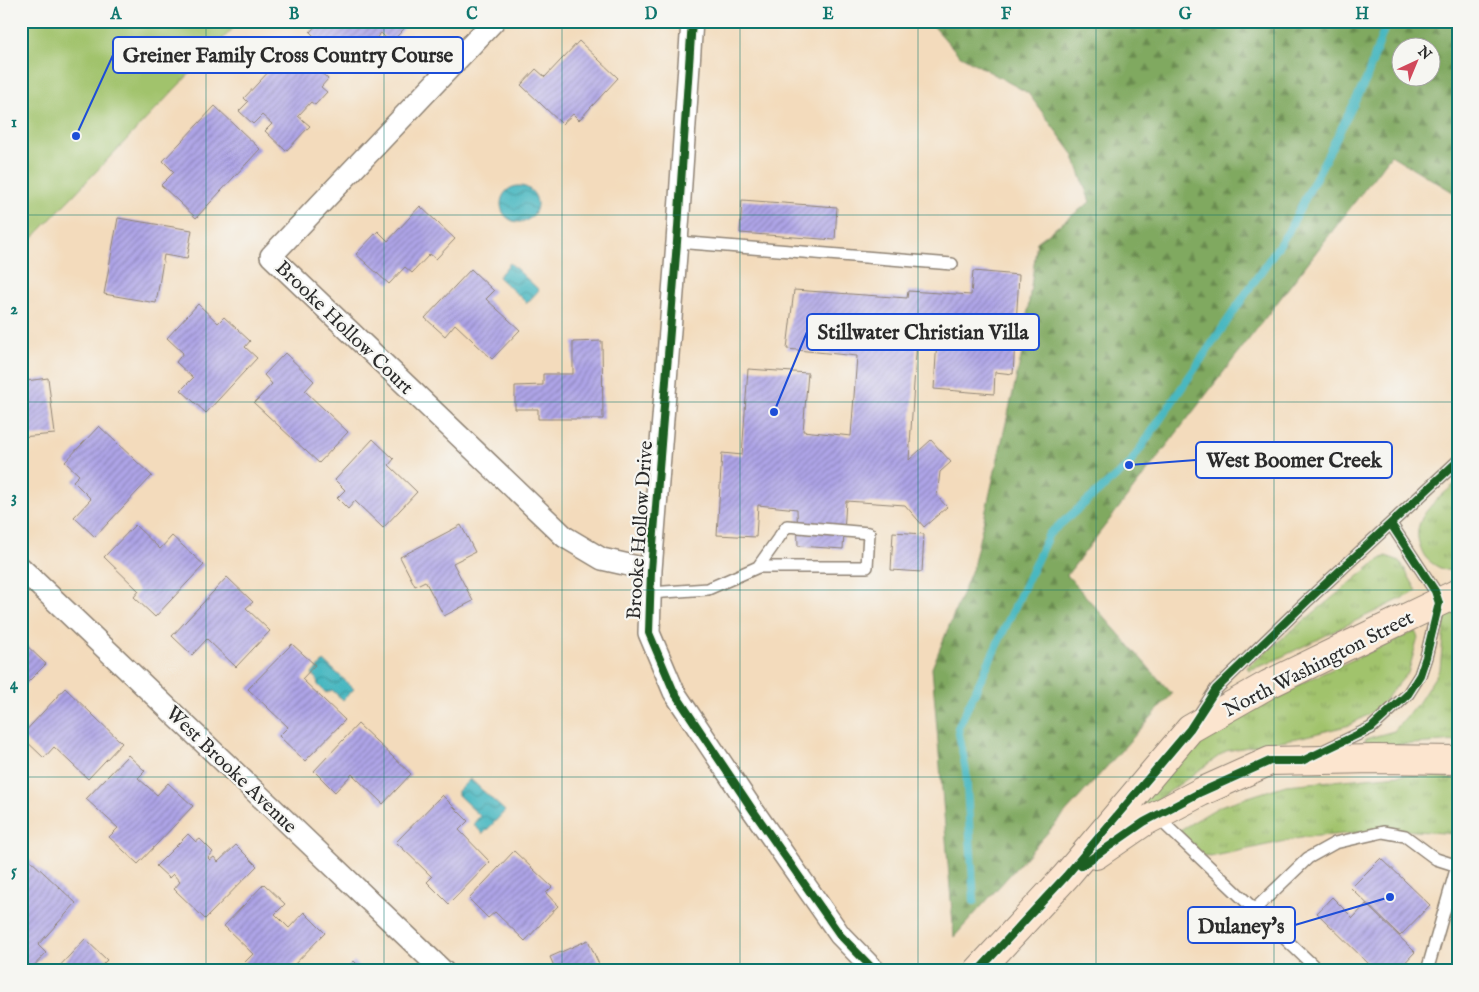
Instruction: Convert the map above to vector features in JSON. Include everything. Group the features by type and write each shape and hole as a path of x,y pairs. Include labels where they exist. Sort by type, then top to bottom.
{"main road":[{"name":"North Washington Street","path":"978,971 1066,876 1190,729 1278,680 1349,644 1448,598"},
{"name":"North Washington Street","path":"1066,876 1144,822 1201,792 1270,761 1375,758 1457,761"}],"street":[{"name":"Brooke Hollow Court","path":"494,21 271,256 565,537 602,559 651,570"},
{"name":"Brooke Hollow Drive","path":"692,21 677,242 651,570 649,633 674,692 752,809 840,936 875,971"},
{"name":"West Brooke Avenue","path":"21,568 443,971"}],"lane":[{"path":"677,242 952,264"},
{"path":"1190,729 1216,689 1458,461"},
{"path":"1302,761 1371,728 1408,694 1420,675 1448,598 1435,591 1391,524"},
{"path":"650,594 708,589 758,566 867,568 869,533 787,526 758,566"},
{"path":"1156,816 1319,971"},
{"path":"1255,909 1308,858 1335,843 1383,832 1405,836 1436,859 1457,866 1427,971"}],"green space":[{"path":"21,21 240,21 21,250"},
{"path":"929,21 1458,21 1458,195 1391,155 1067,575 1172,694 954,937 932,668 973,567 1022,353 1037,242 1090,202 1073,154 1028,93 959,55"},
{"path":"1458,481 1458,571 1449,571 1427,559 1421,550 1418,536 1419,526 1422,517 1428,509"},
{"path":"1386,556 1400,561 1417,591 1269,663 1249,670 1247,667 1376,562"},
{"path":"1458,611 1458,741 1367,747 1365,739 1394,731 1419,702 1440,669 1445,617"},
{"path":"1416,631 1418,638 1408,673 1377,709 1350,725 1302,737 1226,751 1152,804 1145,807 1141,803 1141,797 1225,722 1297,685"},
{"path":"1412,774 1455,779 1458,781 1458,834 1402,830 1305,837 1210,857 1195,854 1175,833 1220,806 1286,785"}],"water":[{"path":"519,186 526,187 532,191 536,197 536,211 532,217 526,221 519,222 512,221 506,217 502,211 501,204 502,197 506,191 512,187"},
{"path":"510,263 539,290 527,303 498,277"},
{"path":"324,661 354,689 343,700 332,690 326,693 318,685 317,680 312,674"},
{"path":"470,779 505,811 483,834 474,823 480,816 458,795 458,791"}],"building":[{"path":"320,21 411,21 391,43 381,33 347,69 310,32"},
{"path":"579,41 618,78 579,120 573,114 562,124 521,85 536,69 545,77"},
{"path":"287,52 295,59 300,53 328,79 321,87 327,92 315,105 311,102 298,116 310,126 286,151 265,131 272,124 262,115 253,124 239,111 248,102 244,98"},
{"path":"215,106 260,149 196,218 161,185 174,172 163,161"},
{"path":"742,200 837,207 835,240 740,233"},
{"path":"420,206 455,239 436,259 430,254 412,273 405,267 389,284 356,254 378,231 388,241"},
{"path":"118,218 192,230 187,259 164,255 156,303 104,294"},
{"path":"471,269 494,291 486,299 520,330 492,359 455,324 445,336 425,318"},
{"path":"973,271 1019,275 1013,374 995,372 994,394 934,389 937,339 917,338 909,460 931,440 951,462 940,472 937,496 947,507 924,527 905,505 846,501 843,549 798,546 797,509 758,505 756,537 717,535 722,453 742,455 748,369 808,373 803,431 851,436 857,356 787,349 794,290 907,298 908,291 971,295"},
{"path":"198,304 218,323 224,317 250,341 245,347 257,358 206,413 181,390 193,378 176,362 183,353 167,338"},
{"path":"602,341 603,419 538,419 538,409 515,409 515,386 543,385 543,374 573,374 573,342"},
{"path":"285,353 314,381 305,391 348,432 319,463 254,403 272,384 264,375"},
{"path":"48,378 55,434 21,437 21,387 27,386 26,381"},
{"path":"99,426 152,476 95,537 74,517 91,499 73,481 79,475 65,462"},
{"path":"373,439 394,459 389,465 417,492 383,528 355,501 348,509 337,498 345,490 335,480"},
{"path":"135,525 160,549 172,536 204,565 155,617 134,597 139,591 104,557"},
{"path":"461,525 475,552 453,563 473,601 444,616 425,581 415,586 400,557"},
{"path":"893,532 924,534 922,572 891,570"},
{"path":"227,577 253,602 246,608 270,631 236,667 207,639 192,655 172,636"},
{"path":"21,640 46,664 21,689"},
{"path":"292,644 315,665 302,679 345,720 305,761 279,736 288,727 248,689"},
{"path":"65,688 122,743 88,779 54,747 44,758 21,736"},
{"path":"358,724 411,774 383,804 352,774 335,792 314,771"},
{"path":"128,755 145,771 138,778 157,795 168,783 193,806 138,864 109,837 118,828 86,799"},
{"path":"442,795 468,821 459,830 490,862 449,904 427,882 432,877 396,842"},
{"path":"188,834 196,842 200,839 213,852 208,858 210,860 214,857 218,862 236,845 257,866 205,919 174,889 180,882 173,874 169,878 156,866"},
{"path":"514,851 552,887 546,893 558,906 525,941 495,912 488,918 469,899"},
{"path":"1381,858 1430,905 1400,936 1351,888"},
{"path":"29,859 76,903 38,945 46,953 29,971 21,971 21,867"},
{"path":"264,884 285,904 275,914 289,928 304,912 325,933 288,971 252,971 244,963 253,954 224,926"},
{"path":"1332,897 1353,918 1366,904 1415,952 1397,971 1376,971 1317,913"},
{"path":"85,939 107,960 96,971 55,971"},
{"path":"588,940 602,971 556,971 550,957"},
{"path":"354,961 364,971 344,971"}],"waterway":[{"path":"974,901 966,771 958,728 1049,534 1129,465 1288,232 1366,80 1387,21"}],"cycle path":[{"path":"692,21 677,242 651,570 649,633 674,692 752,809 840,935 875,971"},
{"path":"978,971 1066,876 1190,729 1216,689 1307,601 1458,461"},
{"path":"1081,866 1144,822 1201,792 1270,761 1302,761 1371,728 1408,694 1420,675 1439,603 1435,591 1391,524"}],"place":[{"name":"Greiner Family Cross Country Course","path":"76,136"},
{"name":"Stillwater Christian Villa","path":"774,412"},
{"name":"West Boomer Creek","path":"1129,465"},
{"name":"Dulaney's","path":"1390,897"}]}
